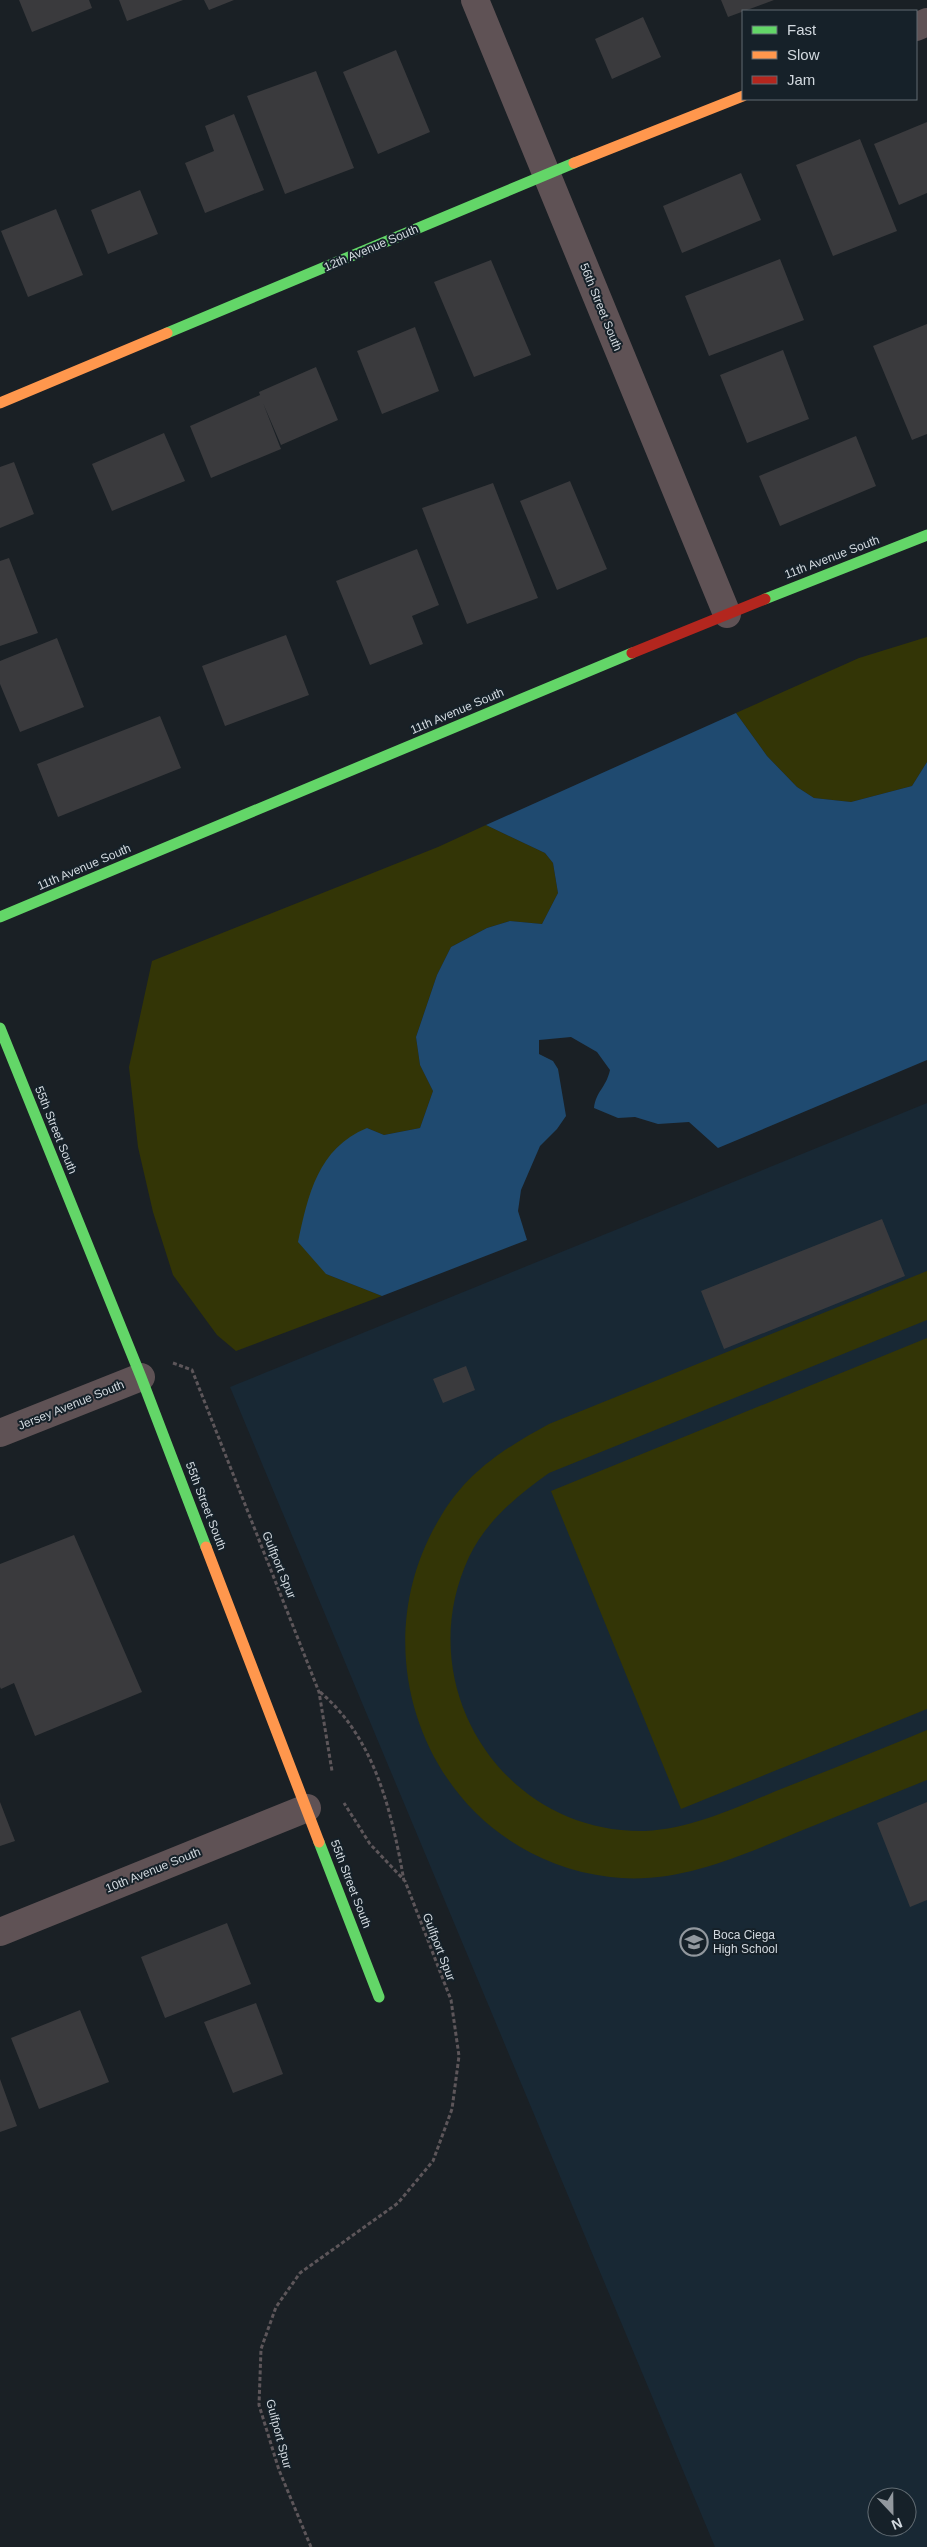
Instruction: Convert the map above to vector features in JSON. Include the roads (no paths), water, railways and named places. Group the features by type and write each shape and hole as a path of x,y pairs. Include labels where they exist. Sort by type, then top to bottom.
{"street":[{"name":"56th Street South","path":"476,0 727,614"},
{"name":"12th Avenue South","path":"0,403 547,174 742,96"},
{"name":"11th Avenue South","path":"0,917 727,614 927,535"},
{"name":"55th Street South","path":"0,1028 141,1377 380,1997"},
{"name":"Jersey Avenue South","path":"0,1434 141,1377"},
{"name":"10th Avenue South","path":"0,1932 307,1808"}],"water":[{"path":"736,713 767,756 797,787 814,798 851,802 912,786 927,762 927,1060 718,1148 689,1122 658,1124 635,1117 618,1118 594,1108 597,1097 610,1070 597,1052 571,1037 539,1040 539,1054 553,1061 558,1069 566,1116 557,1129 540,1146 521,1190 518,1211 527,1240 382,1296 326,1274 298,1242 311,1191 326,1160 350,1137 367,1128 384,1135 420,1128 433,1091 420,1065 416,1037 437,975 451,947 487,928 510,921 542,924 558,893 553,863 545,853 486,825"}],"place":[{"name":"Boca Ciega High School","path":"694,1942"}]}
